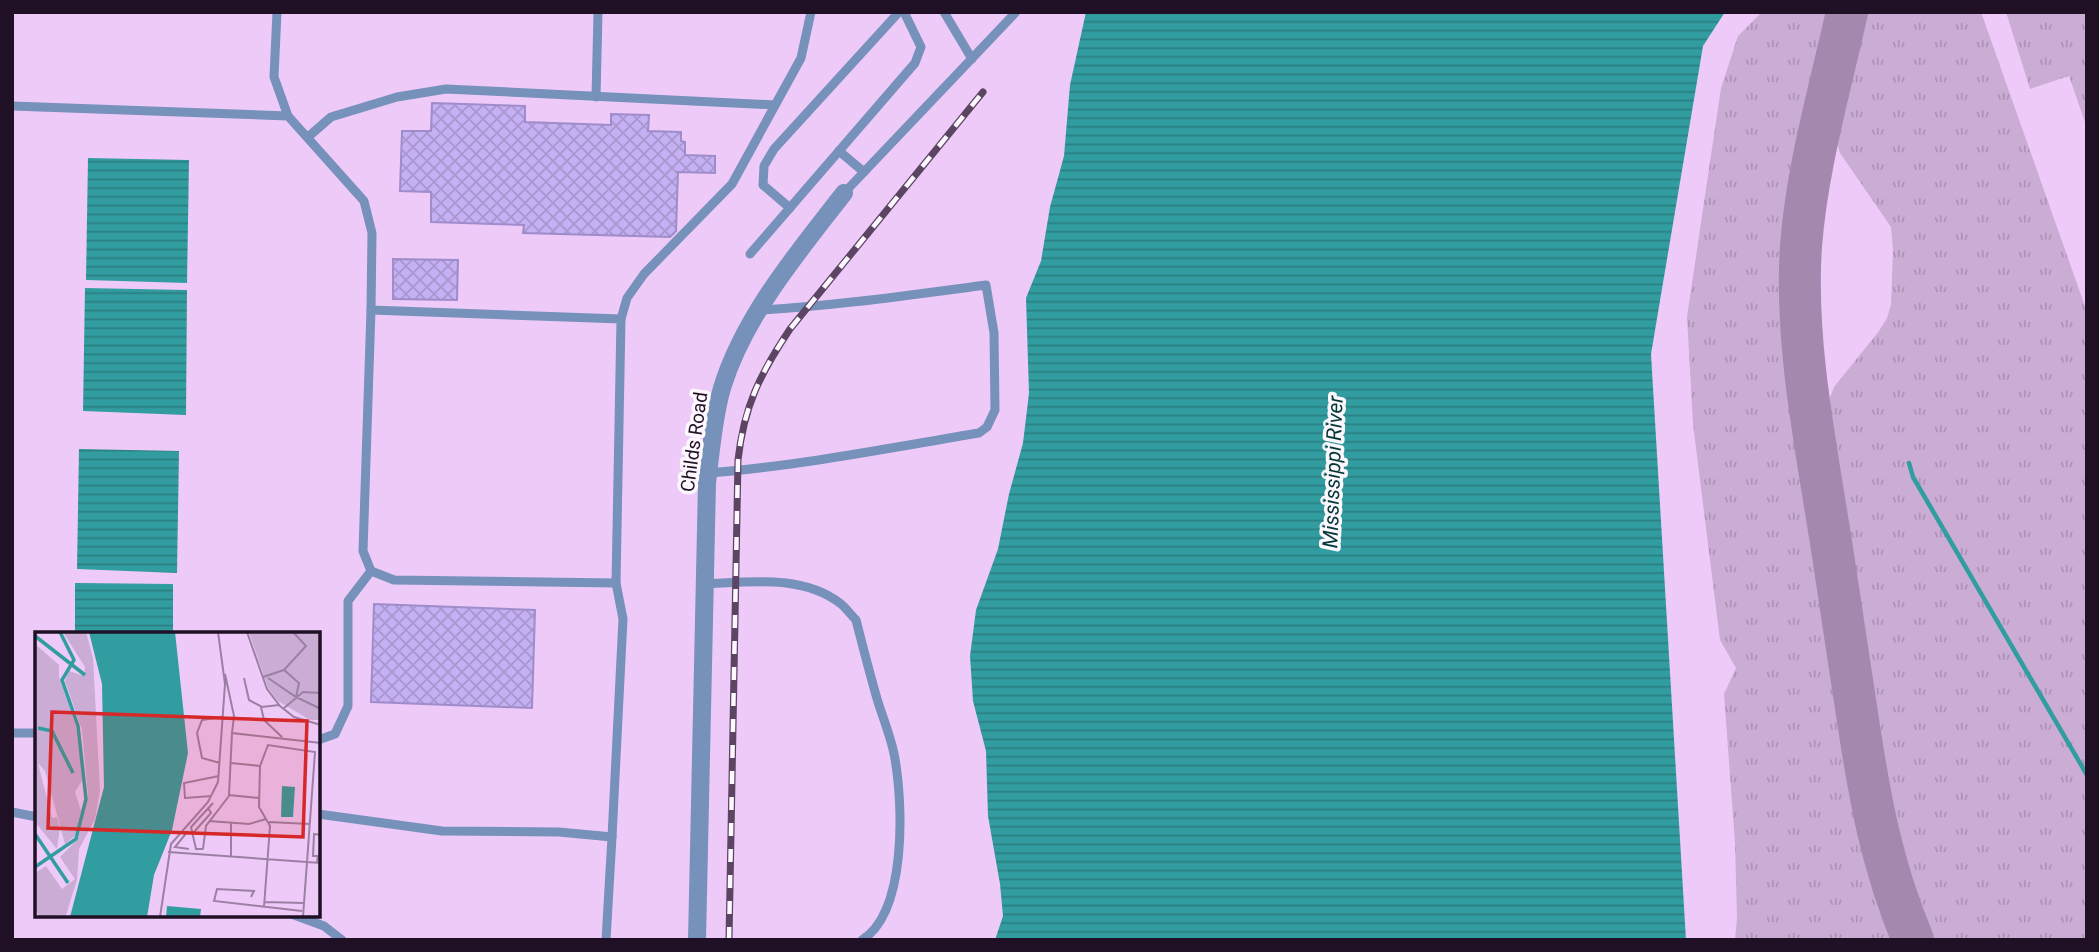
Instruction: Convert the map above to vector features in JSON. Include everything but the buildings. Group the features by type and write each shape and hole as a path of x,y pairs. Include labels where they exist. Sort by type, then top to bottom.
{"street":[{"name":"Childs Road","path":"697,940 708,473 714,426 722,388 759,310 793,259 844,193"}],"lane":[{"path":"276,12 274,77 288,116 364,201 372,233 363,551 371,571 394,580 616,583"},
{"path":"596,97 598,12"},
{"path":"606,940 623,620 616,583 621,319 626,298 644,274 732,184 801,58 811,12"},
{"path":"750,254 915,64 921,47 901,12 774,149 764,166 763,185 789,208"},
{"name":"Childs Road","path":"844,193 1016,12"},
{"path":"948,14 972,59"},
{"path":"308,137 331,117 397,97 446,89 775,105"},
{"path":"12,106 288,116"},
{"path":"839,151 864,173"},
{"path":"708,473 828,458 979,433 987,427 995,410 994,333 986,285 877,300 759,310"},
{"path":"371,310 621,319"},
{"path":"320,739 335,734 348,706 348,601 371,571"},
{"path":"705,584 786,583 809,587 841,604 856,620 895,757 901,828 896,871 887,909 868,936 862,940"},
{"path":"12,733 35,733"},
{"path":"12,812 35,817"},
{"path":"320,814 442,831 559,832 612,837"},
{"path":"299,917 324,926 342,940"}],"green space":[{"path":"1762,12 1828,12 1794,167 1786,220 1782,275 1784,341 1853,814 1879,910 1892,940 1735,940 1735,843 1724,694 1736,668 1720,640 1693,424 1687,317 1721,88 1738,36"},
{"path":"1865,12 1981,12 2087,312 2087,940 1932,940 1895,829 1886,791 1829,409 1834,387 1879,331 1891,305 1891,227 1840,153 1838,146"},
{"path":"2006,12 2087,12 2087,128 2069,76 2030,89"}],"water":[{"name":"Mississippi River","path":"1086,12 1725,12 1703,46 1651,354 1686,940 995,940 1003,916 988,816 986,751 973,701 970,656 976,610 998,549 1023,443 1029,393 1026,298 1041,261 1050,207 1064,156 1070,85"},
{"path":"88,158 189,160 187,283 86,280"},
{"path":"85,288 187,290 186,415 83,411"},
{"path":"79,449 179,451 177,573 77,569"},
{"path":"75,583 173,584 173,632 75,632"}],"waterway":[{"path":"1909,463 1913,477 2087,775"}],"taxiway":[{"path":"1847,12 1808,187 1801,246 1801,324 1809,404 1866,772 1884,856 1913,940"}],"railway":[{"path":"729,940 738,460 744,423 762,376 790,329 983,92"}]}
